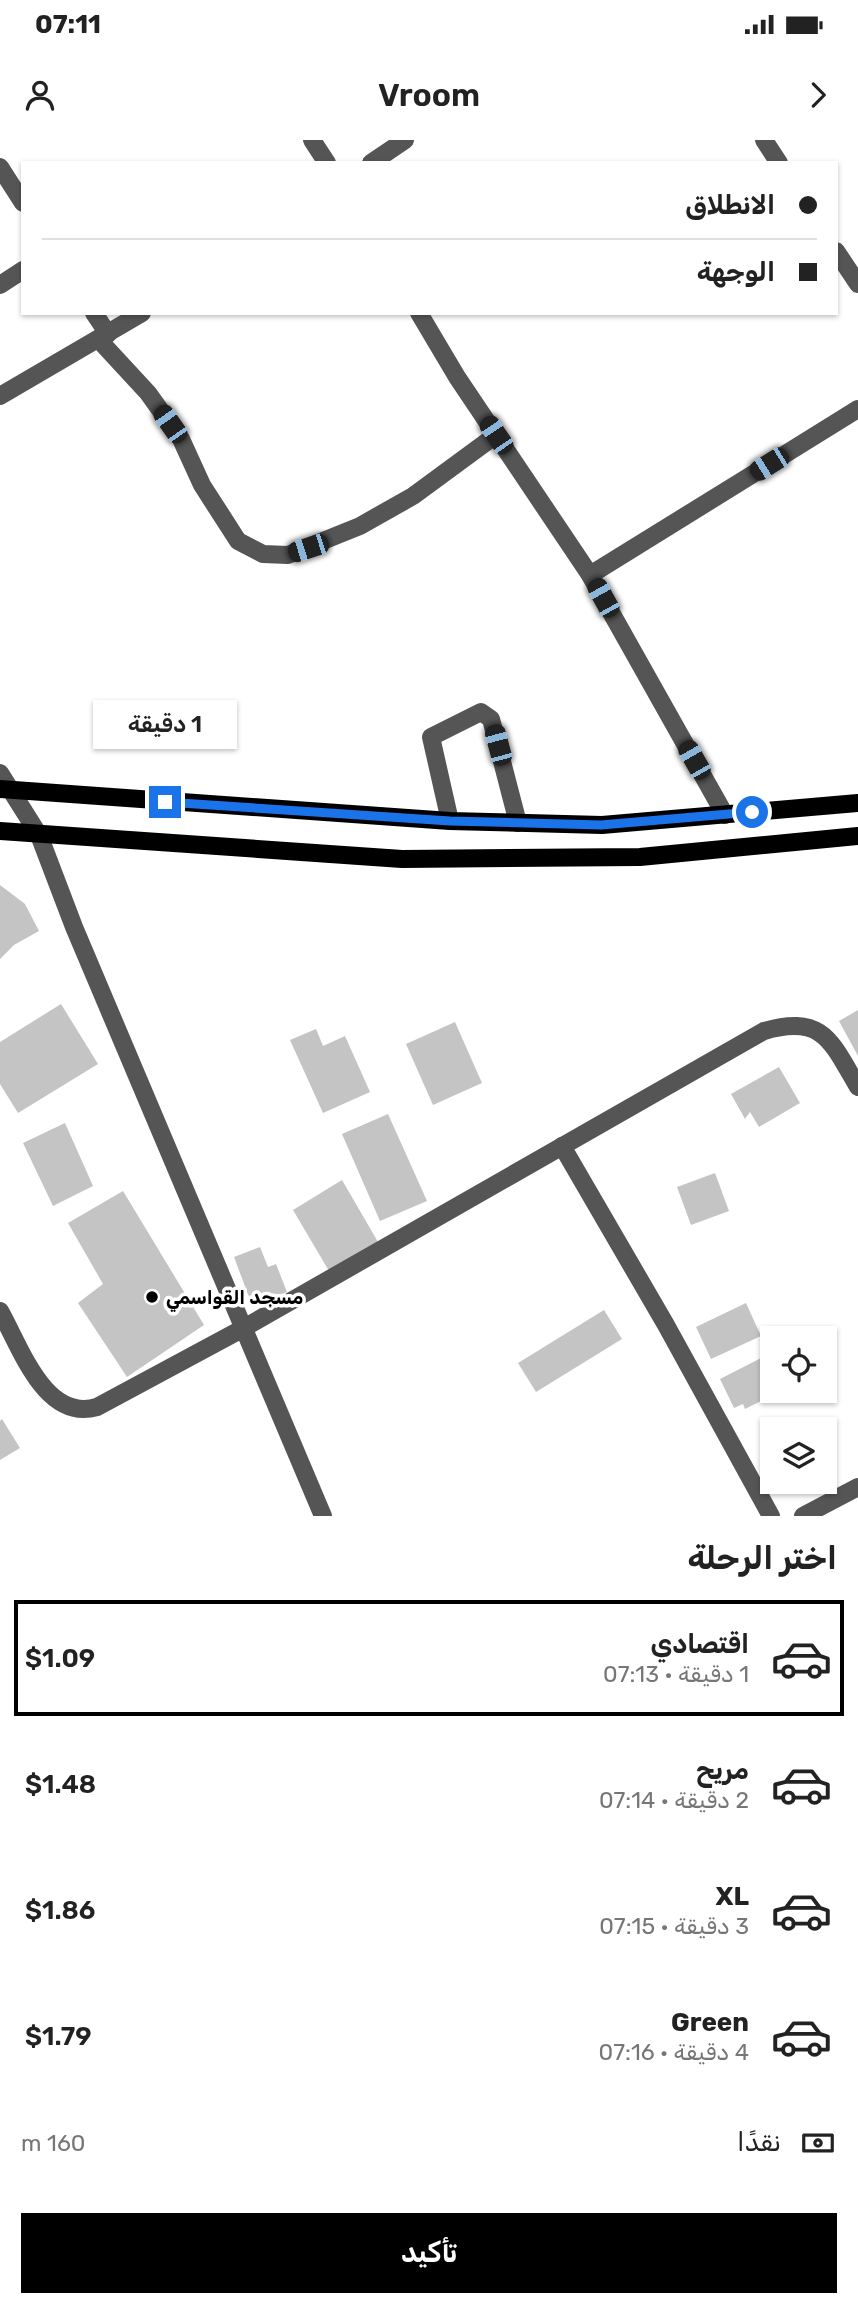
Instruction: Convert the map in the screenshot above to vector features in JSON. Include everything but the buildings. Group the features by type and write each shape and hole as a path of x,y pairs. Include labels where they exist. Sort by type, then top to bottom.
{"main road":[{"path":"6,790 450,821 601,825 858,803"},
{"path":"4,835 39,835 401,859 640,857 858,836"}],"street":[{"path":"312,140 326,161"},
{"path":"374,161 405,140"},
{"path":"764,140 778,161"},
{"path":"0,167 21,200"},
{"path":"838,254 858,284"},
{"path":"0,285 21,272"},
{"path":"95,315 103,337 181,439 202,485 238,541 263,554 288,555 360,526 412,496 496,435"},
{"path":"0,396 139,315"},
{"path":"420,315 496,435 590,575 725,815"},
{"path":"590,575 858,410"},
{"path":"450,821 431,737 481,712 491,719 518,823"},
{"path":"0,773 6,790 39,835 74,927 323,1516"},
{"path":"0,1311 48,1394 60,1404 84,1411 97,1407 242,1329 739,1042 784,1025 803,1024 818,1030 836,1049 858,1087"},
{"path":"562,1146 666,1325 771,1516"},
{"path":"803,1516 858,1487"}],"place":[{"name":"مسجد القواسمي","path":"152,1297"}],"route":[{"path":"165,802 450,821 601,825 752,812"}]}
